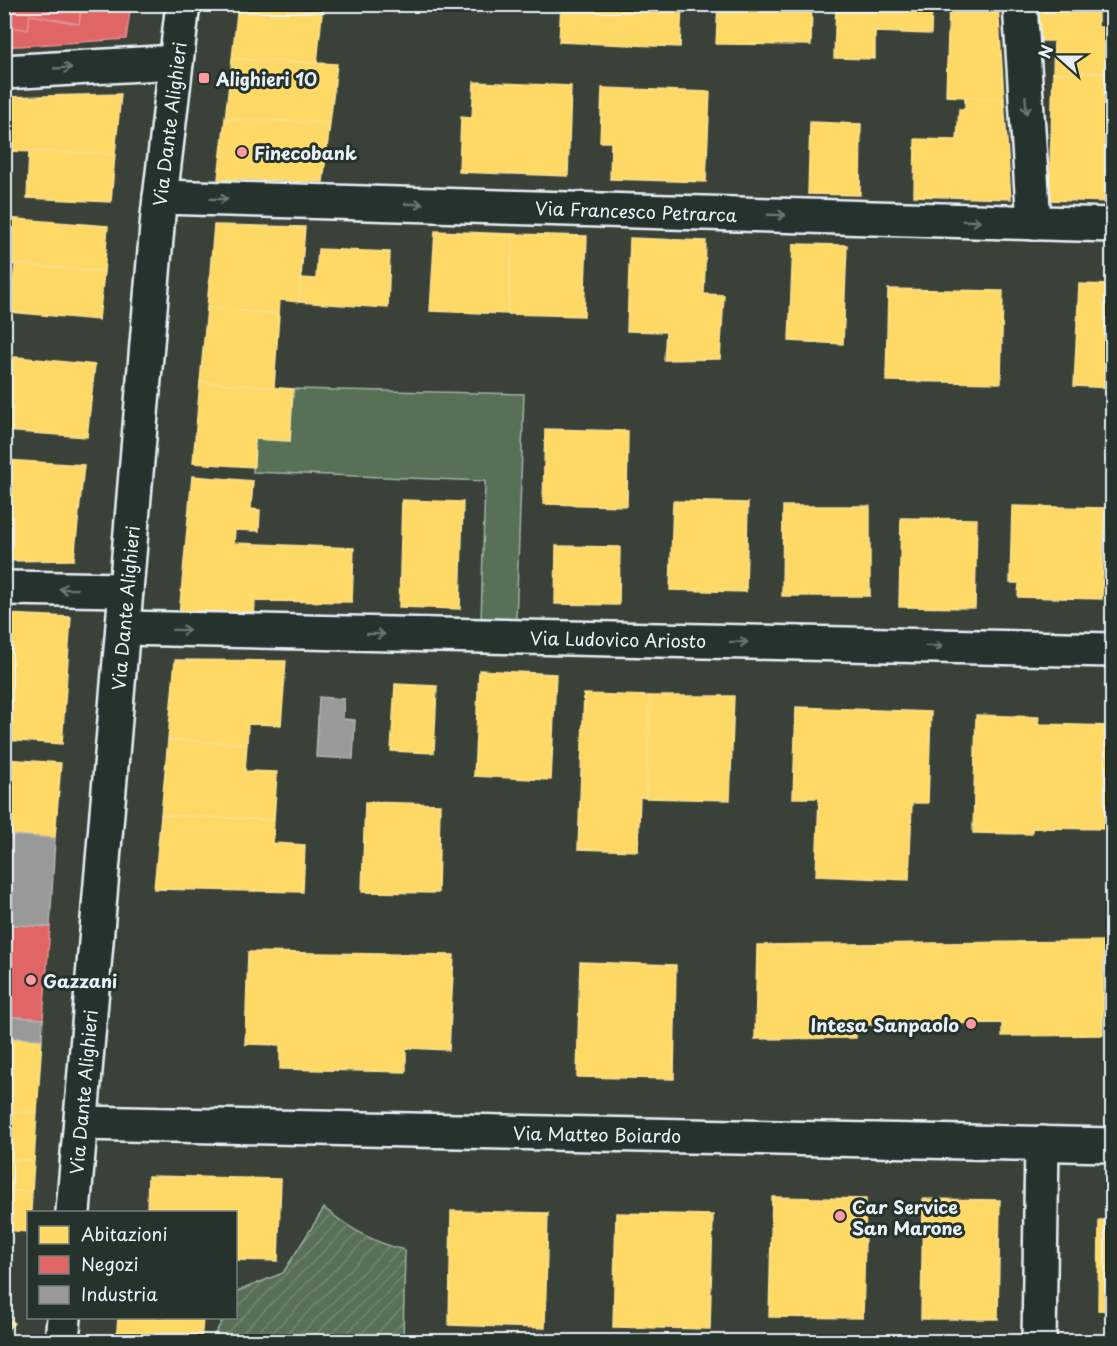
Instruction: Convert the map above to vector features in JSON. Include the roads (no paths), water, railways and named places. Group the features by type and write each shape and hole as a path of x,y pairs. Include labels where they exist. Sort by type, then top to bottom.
{"street":[{"name":"Via Dante Alighieri","path":"73,1211 160,197 183,4"},
{"path":"1020,4 1034,223"},
{"path":"4,72 176,62"},
{"name":"Via Francesco Petrarca","path":"160,197 1113,225"},
{"path":"4,588 126,590"},
{"name":"Via Ludovico Ariosto","path":"123,628 1113,650"},
{"name":"Via Matteo Boiardo","path":"81,1123 1113,1145"},
{"path":"1039,1341 1042,1143"},
{"path":"62,1341 64,1319"}],"place":[{"name":"Alighieri 10","path":"204,78"},
{"name":"Finecobank","path":"242,152"},
{"name":"Gazzani","path":"31,980"},
{"name":"Intesa Sanpaolo","path":"971,1024"},
{"name":"Car Service San Marone","path":"840,1216"}]}
